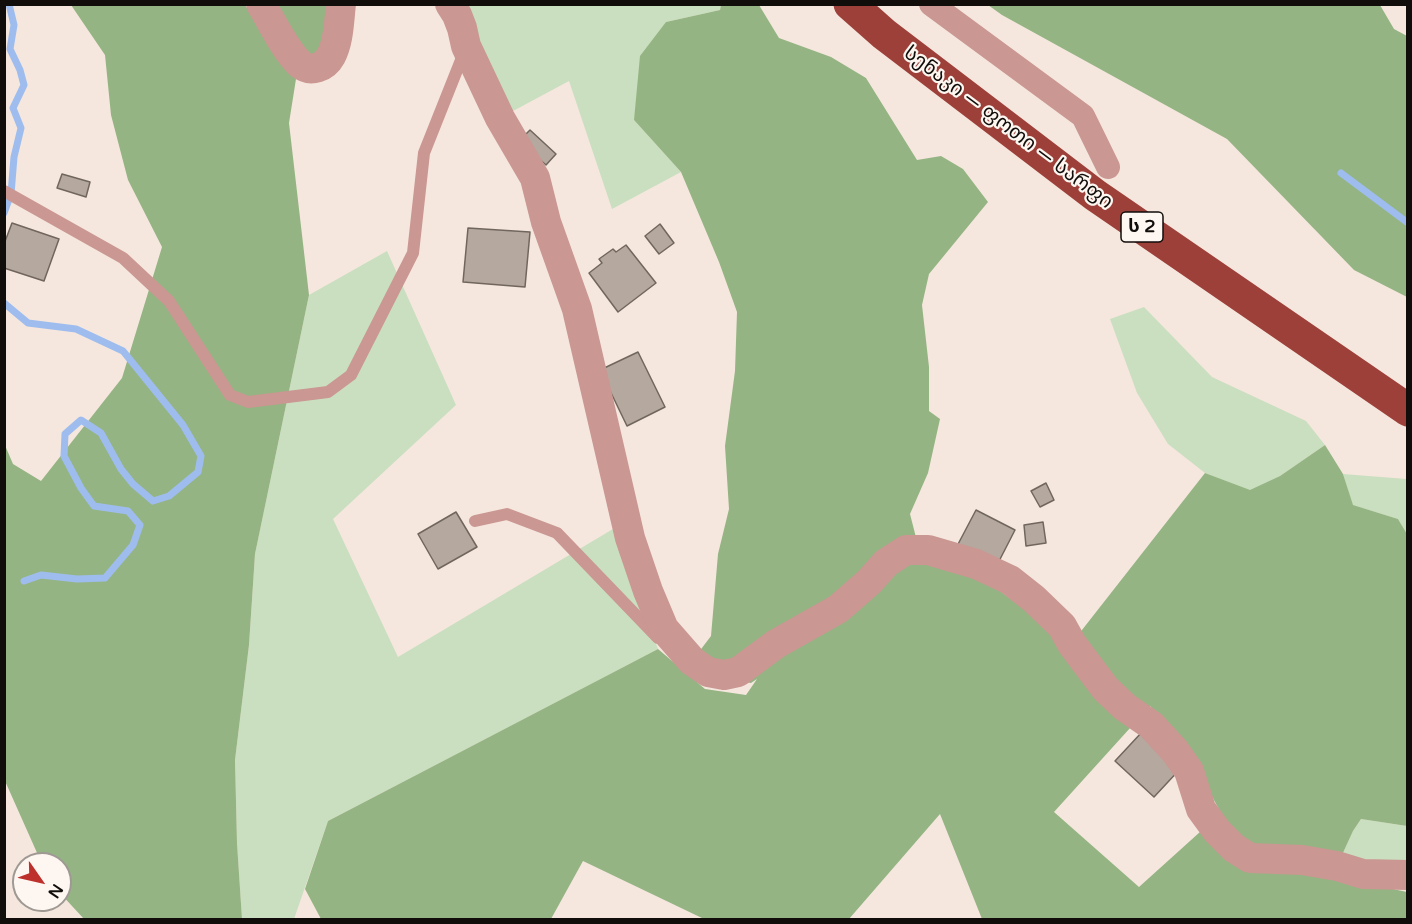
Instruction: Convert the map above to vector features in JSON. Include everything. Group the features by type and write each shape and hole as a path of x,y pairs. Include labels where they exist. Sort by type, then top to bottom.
{"highway":[{"name":"სენაკი — ფოთი — სარფი","path":"850,4 884,34 1095,195 1407,410"}],"street":[{"path":"261,4 301,65 310,68 319,68 327,63 332,54 341,4"},
{"path":"450,4 462,28 466,46 500,118 535,178 546,222 577,309 630,538 664,629 692,661 708,672 724,675 738,672 776,644 838,609 869,582 886,563 906,550 928,550 985,568 1010,580 1062,626 1071,644 1105,688 1125,707 1151,725 1175,751 1189,771 1201,809 1217,831 1234,848 1250,858 1302,860 1363,874 1407,875"},
{"path":"931,4 1083,117 1108,167"}],"lane":[{"path":"4,191 123,258 169,301 230,395 248,402 328,392 351,375 413,253 424,153 466,46"},
{"path":"475,521 507,514 557,533 657,638 692,661"}],"green space":[{"path":"71,5 245,5 296,79 289,123 309,295 255,554 249,645 235,760 242,919 84,919 72,906 72,852 37,852 5,781 4,443 13,464 41,481 122,378 162,247 128,180 111,115 105,55"},
{"path":"272,5 336,5 318,62 297,62"},
{"path":"443,5 721,5 720,10 666,22 634,120 681,172 612,209 569,81 500,118"},
{"path":"721,5 759,5 779,38 831,57 866,78 917,160 941,156 963,169 988,202 929,274 922,305 929,367 929,411 940,419 928,473 910,514 921,557 953,556 1071,644 1205,473 1250,490 1280,476 1325,445 1343,474 1353,505 1398,519 1407,534 1407,826 1361,819 1337,866 1369,884 1407,892 1407,919 982,919 940,814 849,919 704,919 583,861 551,919 321,919 305,889 328,821 658,649 705,689 746,695 757,679 751,683 724,679 692,661 711,636 718,554 729,509 725,446 735,371 737,312 719,262 681,172 634,120 640,56 666,22 720,10","holes":["1150,706 1178,734 1221,813 1139,887 1054,812"]},
{"path":"988,5 1380,5 1394,29 1407,36 1407,297 1354,270 1227,139 1002,15"},
{"path":"387,251 456,405 333,519 398,657 613,529 658,649 328,821 294,919 242,920 235,760 249,645 255,554 309,295"},
{"path":"1144,307 1212,377 1306,421 1325,445 1280,476 1250,491 1205,473 1168,444 1137,393 1110,319"},
{"path":"1343,474 1407,479 1407,534 1398,519 1352,505"},
{"path":"1361,819 1407,826 1407,877 1337,866"}],"building":[{"path":"530,130 556,154 546,165 519,141"},
{"path":"62,174 90,182 86,197 57,188"},
{"path":"12,223 59,239 44,281 4,268 4,244"},
{"path":"660,224 674,243 659,254 645,236"},
{"path":"468,228 530,232 525,287 463,282"},
{"path":"626,245 656,283 618,312 589,273 602,263 599,259 613,249 616,252"},
{"path":"638,352 665,407 627,426 600,370"},
{"path":"1046,483 1054,500 1040,507 1031,491"},
{"path":"976,510 1015,530 995,569 956,548"},
{"path":"456,512 477,547 438,569 418,534"},
{"path":"1043,522 1046,543 1026,546 1024,525"},
{"path":"1142,732 1181,768 1154,797 1115,761"}],"waterway":[{"path":"4,213 11,194 14,157 21,128 13,108 24,85 10,49 14,25 9,4"},
{"path":"1341,173 1408,223"},
{"path":"4,303 28,323 76,329 123,351 183,425 201,456 198,472 169,496 153,501 133,484 121,469 101,433 81,420 65,434 64,456 81,488 94,506 128,511 140,525 133,545 105,578 77,579 41,575 24,581"}]}
